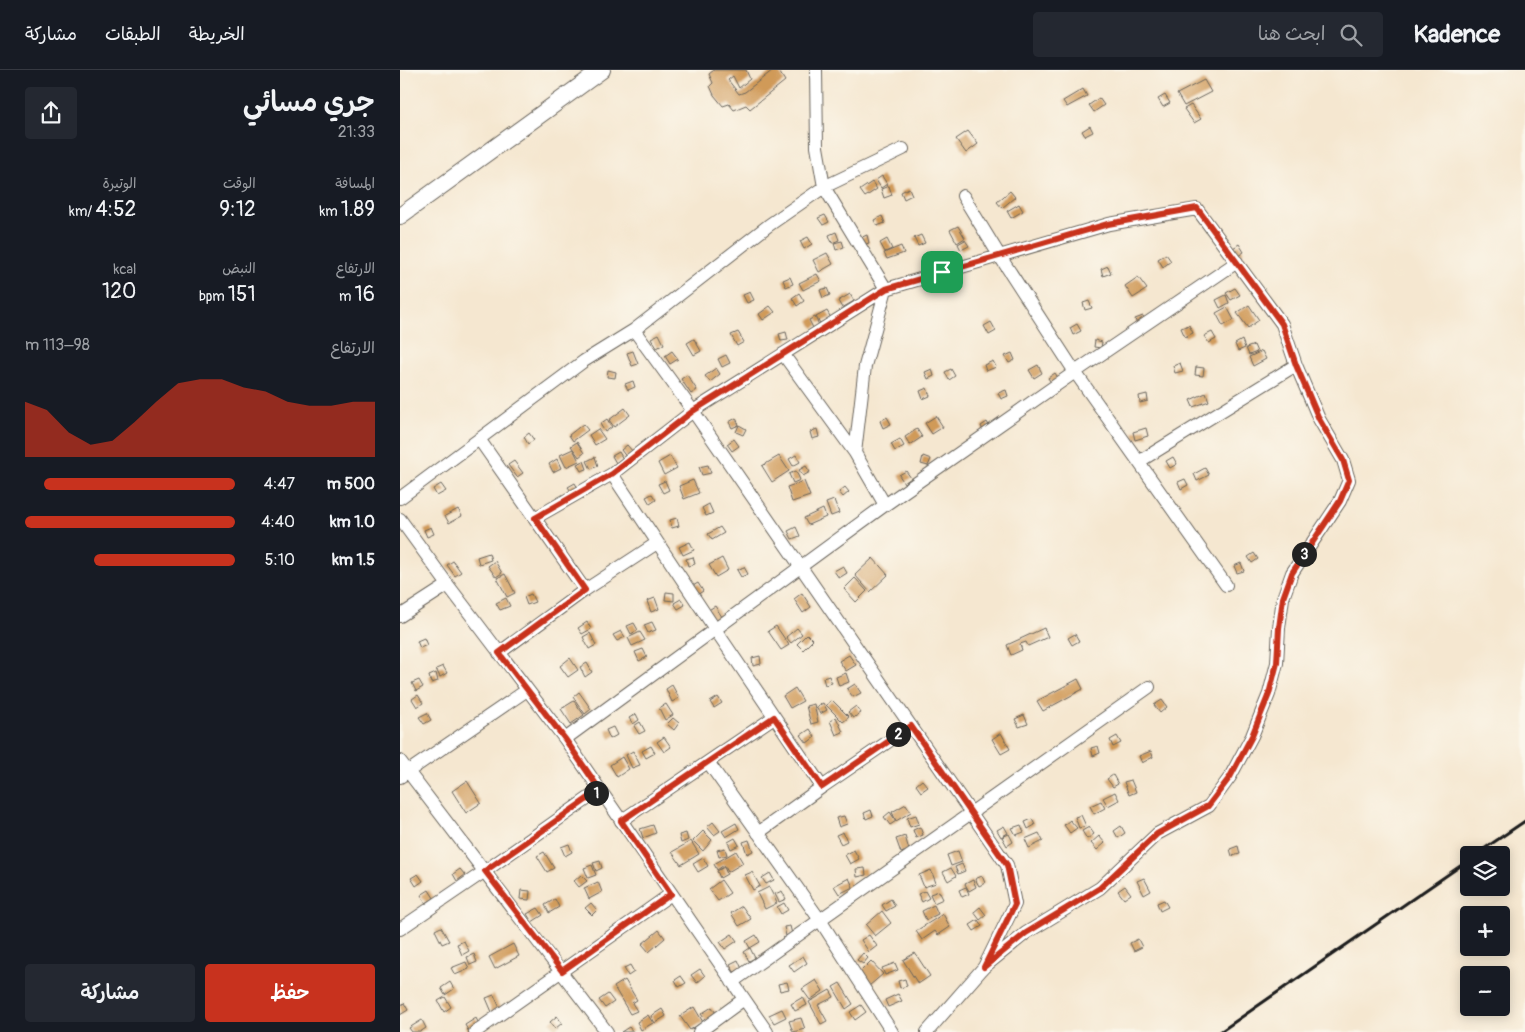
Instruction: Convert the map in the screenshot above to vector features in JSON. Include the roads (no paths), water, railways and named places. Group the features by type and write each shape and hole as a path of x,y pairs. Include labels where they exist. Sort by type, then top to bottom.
{"main road":[{"path":"400,216 602,70"}],"street":[{"path":"816,70 817,147 824,187 886,289 864,366 855,453"},
{"path":"400,498 584,361 634,330 769,225 824,187 903,149"},
{"path":"963,196 1075,372 1140,461 1226,585"},
{"path":"535,518 612,474 693,411 886,289 1108,224 1197,208 1282,324 1296,365 1319,419 1343,460 1349,480 1340,501 1292,573 1283,598 1275,671 1269,694 1252,736 1230,777 1208,806 1157,834 1100,888 1026,933 984,967 928,1032"},
{"path":"565,739 885,505 1075,372 1238,262"},
{"path":"634,330 693,411 1007,865 1015,904 984,967"},
{"path":"783,354 855,453 885,505"},
{"path":"1140,461 1296,365"},
{"path":"479,439 585,590"},
{"path":"612,474 822,787"},
{"path":"400,519 565,739 767,1032"},
{"path":"499,653 585,590 657,543"},
{"path":"400,616 448,585"},
{"path":"732,982 1149,687"},
{"path":"404,775 527,690"},
{"path":"621,821 774,717"},
{"path":"758,833 911,726"},
{"path":"400,761 404,775 485,871 607,1032"},
{"path":"708,762 820,920 892,1032"},
{"path":"400,928 600,790"},
{"path":"475,1032 671,894"},
{"path":"698,1032 744,999"}],"railway":[{"path":"1488,846 1525,821"},
{"path":"1220,1032 1460,866"}]}
